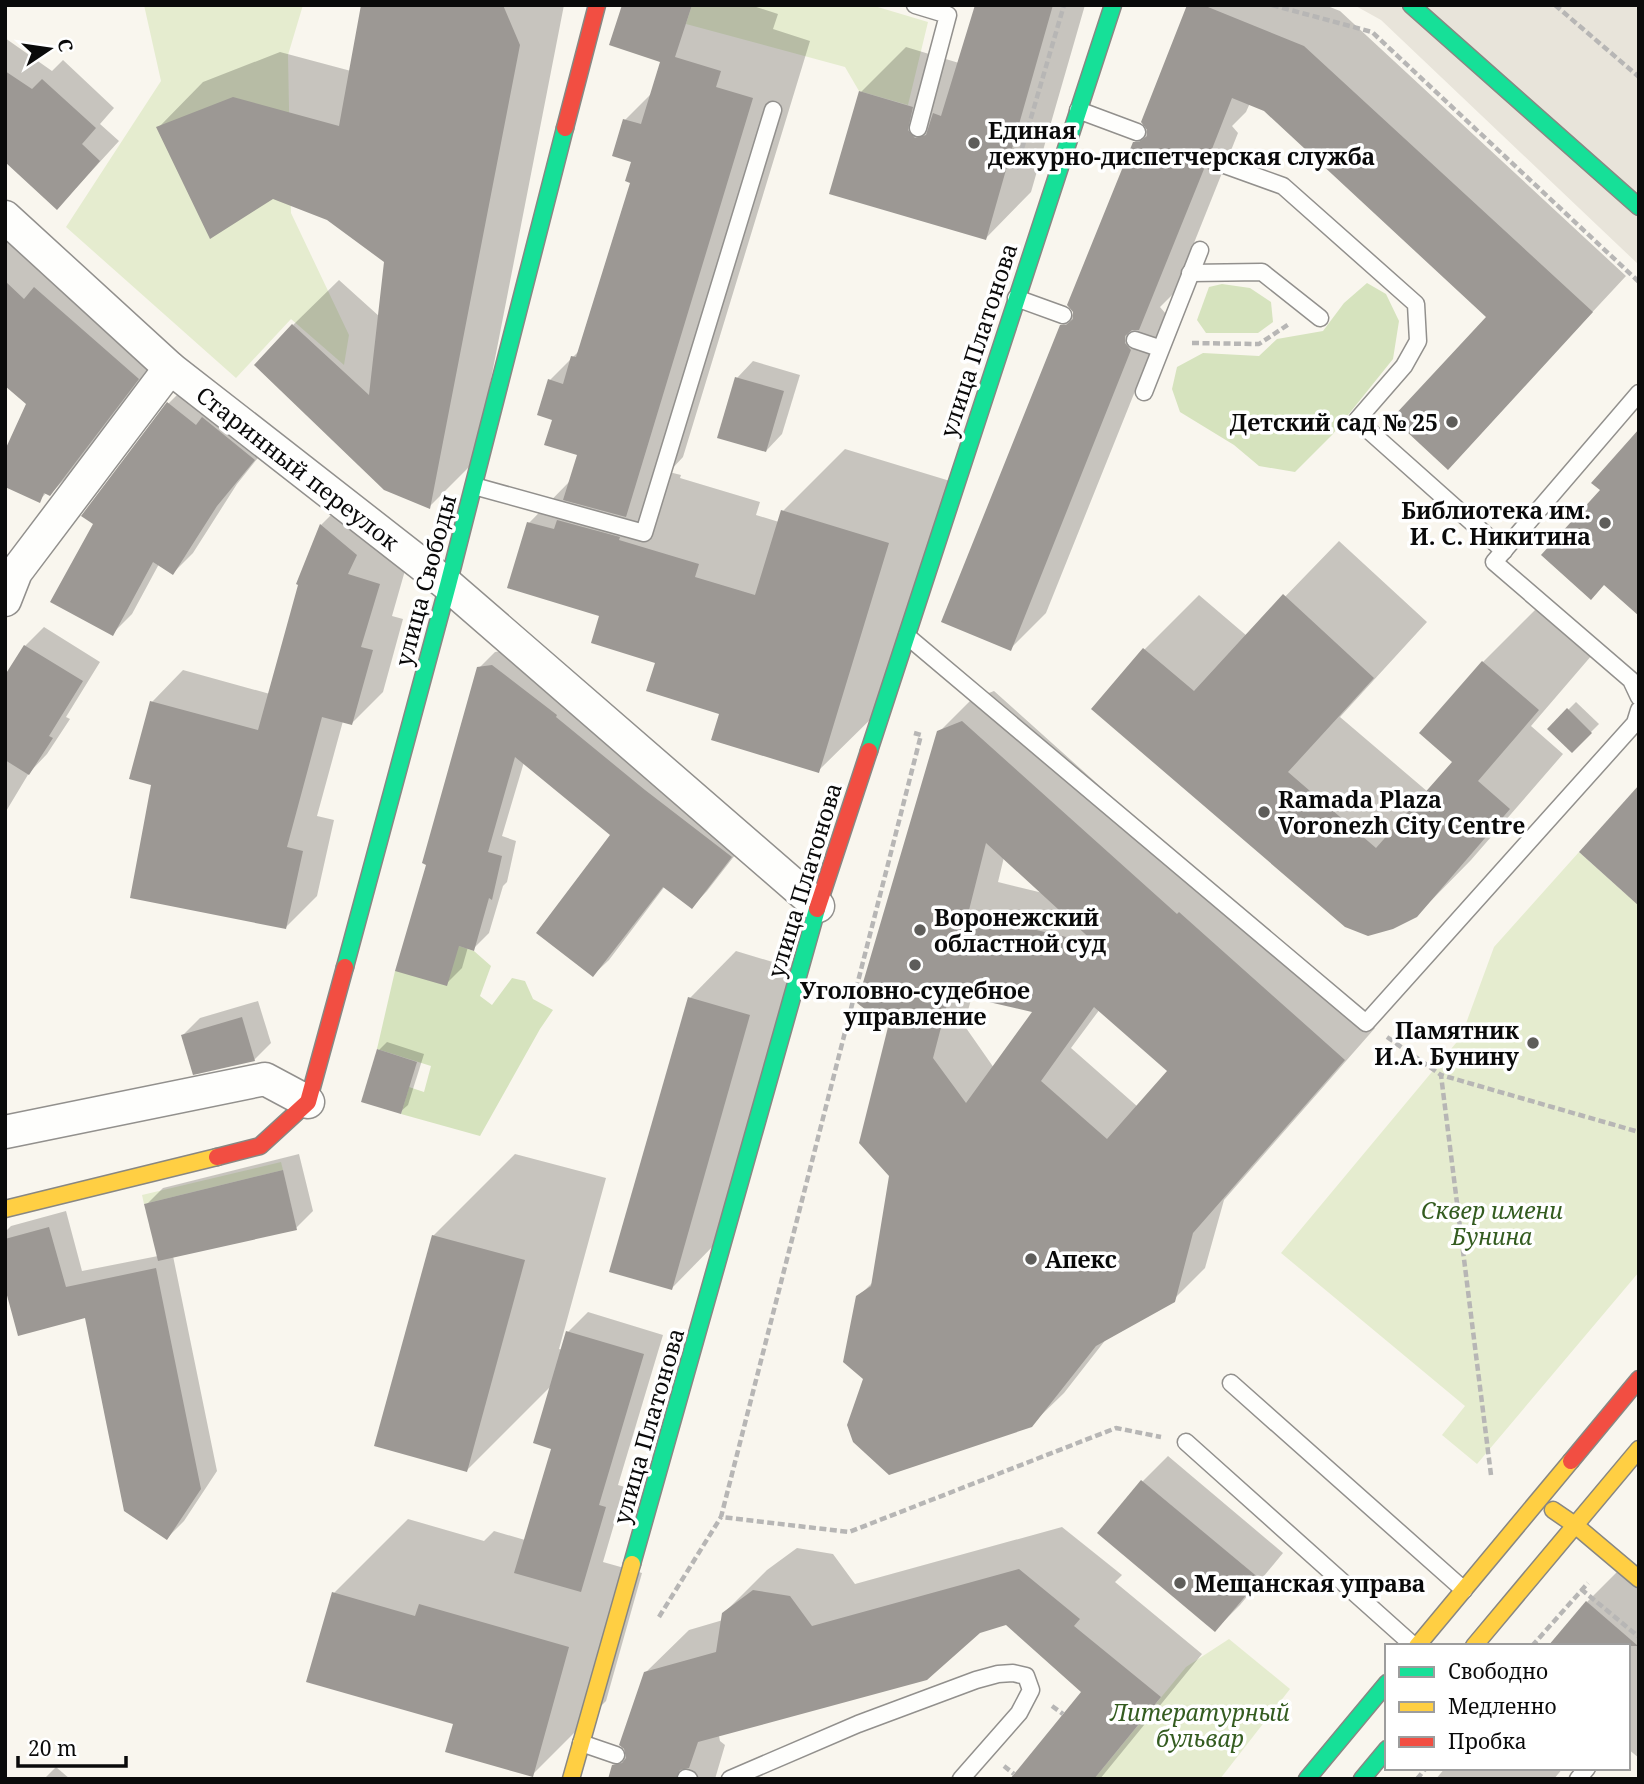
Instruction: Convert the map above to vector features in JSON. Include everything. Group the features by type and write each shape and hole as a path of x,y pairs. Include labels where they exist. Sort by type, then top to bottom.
{"street":[{"name":"улица Свободы","path":"308,1102 448,585 597,5"},
{"name":"улица Платонова","path":"571,1779 818,906 1112,5"},
{"path":"1410,5 1639,207"},
{"name":"Старинный переулок","path":"5,217 170,368 448,585 818,906"},
{"path":"5,600 16,572 170,368"},
{"path":"5,1132 265,1079 308,1102 260,1146 5,1209"},
{"path":"1418,1644 1639,1379"},
{"path":"1476,1644 1639,1449"},
{"path":"1538,1500 1575,1525 1639,1579"},
{"path":"1307,1779 1385,1685"},
{"path":"1362,1779 1385,1751"}],"lane":[{"path":"915,5 948,15 918,128"},
{"path":"474,486 645,533 773,110"},
{"path":"1078,110 1137,132"},
{"path":"1208,159 1283,186 1416,304 1418,341 1404,366 1357,420 1504,551"},
{"path":"1143,392 1200,250"},
{"path":"1190,274 1262,272 1315,314"},
{"path":"1016,298 1063,315"},
{"path":"1135,340 1160,346"},
{"path":"1639,393 1494,562 1631,680 1639,696"},
{"path":"906,635 1366,1023 1635,723 1639,710"},
{"path":"1231,1383 1464,1590"},
{"path":"1186,1442 1414,1644"},
{"path":"730,1779 858,1724 976,1680 998,1674 1026,1676 1031,1689 1019,1713 961,1779"},
{"path":"581,1743 616,1755"}],"path":[{"path":"1272,5 1372,32 1639,282"},
{"path":"1555,5 1639,77"},
{"path":"1160,346 1259,344 1315,314"},
{"path":"877,722 921,735 722,1517 849,1532 1116,1428 1186,1442"},
{"path":"1366,1023 1441,1075 1639,1132"},
{"path":"1441,1075 1491,1475"},
{"path":"1534,1644 1591,1580"},
{"path":"1581,1589 1639,1637"}],"green space":[{"path":"144,5 303,5 288,55 291,213 349,335 344,365 291,319 236,378 66,227 161,81"},
{"path":"692,5 871,5 928,22 908,105 859,91 845,67 686,24"},
{"path":"1367,283 1386,294 1399,321 1393,359 1332,435 1295,472 1259,466 1234,445 1180,412 1172,389 1177,367 1203,353 1259,356 1277,339 1323,331 1344,303"},
{"path":"1222,284 1250,288 1271,302 1273,322 1258,333 1206,333 1197,320 1209,287"},
{"name":"Cквер имени Бунина","path":"1579,852 1628,896 1639,885 1639,1272 1477,1464 1442,1435 1465,1406 1281,1253 1461,1037 1494,947"},
{"path":"459,946 474,951 491,966 480,996 492,1005 512,978 525,981 533,999 553,1010 480,1136 401,1114 409,1087 424,1092 431,1066 377,1049 395,971"},
{"path":"281,1162 283,1170 144,1204 142,1195"},
{"name":"Литературный бульвар","path":"1229,1639 1290,1689 1220,1779 1094,1779 1186,1667"}],"shaded area":[{"path":"1354,5 1639,5 1639,265 1381,20"}],"building":[{"path":"361,5 503,5 520,45 430,509 384,490 254,365 292,324 369,395 384,262 327,220 273,199 210,239 156,127 233,97 339,126"},
{"path":"622,5 692,5 675,57 721,71 716,87 753,98 626,517 563,500 577,455 544,445 552,420 537,415 548,379 563,384 571,356 576,357 630,183 625,181 631,162 612,156 623,119 641,124 660,62 609,45"},
{"path":"975,5 1053,5 986,240 829,194 859,91 913,107 908,130 915,138 926,135 933,113 941,116"},
{"path":"1187,5 1203,5 1304,46 1593,312 1448,470 1392,418 1486,317 1264,111 1232,98 1212,149 1205,149 1198,155 1198,162 1204,169 1139,330 1132,330 1125,336 1125,343 1131,350 1011,651 941,622 1060,325 1066,325 1073,319 1073,312 1067,305 1133,142 1139,142 1147,136 1147,130 1141,122"},
{"path":"5,71 32,89 42,79 96,128 82,144 100,161 57,210 5,162"},
{"path":"5,281 24,299 34,287 139,379 50,496 44,493 40,503 5,487 5,450 26,404 5,386"},
{"path":"735,377 784,391 766,452 717,438"},
{"path":"167,402 196,425 202,417 255,460 217,506 173,575 153,562 113,636 50,602 93,524 81,516"},
{"name":"Библиотека им. И. С. Никитина","path":"1639,429 1639,616 1604,585 1591,600 1541,555 1600,490 1591,483"},
{"path":"781,510 889,543 819,773 711,740 719,714 646,691 655,663 591,643 599,616 507,588 527,522 554,529 557,520 620,537 619,540 699,564 695,577 755,595"},
{"path":"320,524 357,555 348,574 380,584 361,647 373,650 352,725 322,717 287,847 303,851 286,929 130,898 151,785 129,779 150,701 258,730 298,585 296,584"},
{"path":"1283,594 1374,678 1288,772 1376,848 1452,762 1419,733 1482,661 1539,710 1478,781 1510,809 1417,917 1393,929 1368,936 1345,927 1091,709 1143,648 1194,691"},
{"path":"24,645 83,681 49,736 53,738 29,775 5,760 5,675"},
{"path":"492,665 732,857 692,909 663,887 593,977 536,933 610,835 515,757 488,852 502,856 492,900 489,898 474,951 459,946 447,986 395,971 426,865 422,863 477,667"},
{"path":"1567,708 1592,733 1572,753 1547,729"},
{"path":"962,721 1345,1060 1193,1233 1175,1302 1096,1346 1032,1427 889,1475 853,1442 847,1425 863,1379 843,1362 856,1296 871,1286 889,1176 859,1143 888,1027 857,1003 937,731","holes":["986,843 1096,944 968,914","950,993 1032,1012 966,1103 933,1058","1094,1007 1167,1071 1107,1139 1041,1081"]},
{"path":"1639,785 1639,906 1579,852"},
{"path":"688,997 750,1015 672,1290 609,1272"},
{"path":"242,1017 255,1061 193,1075 181,1035"},
{"path":"377,1049 417,1062 401,1114 361,1102"},
{"path":"283,1170 297,1230 158,1261 144,1204"},
{"path":"49,1227 66,1287 156,1268 201,1489 167,1540 124,1511 85,1318 18,1336 5,1288 5,1239"},
{"path":"432,1235 525,1260 467,1472 374,1446"},
{"path":"566,1331 644,1354 599,1505 606,1507 581,1592 514,1573 551,1449 533,1443"},
{"path":"1141,1480 1260,1579 1215,1632 1097,1533"},
{"path":"1019,1569 1080,1619 1074,1626 1161,1697 1094,1779 1010,1779 1081,1692 1006,1625 980,1633 927,1680 698,1742 689,1768 680,1770 676,1779 608,1779 612,1765 622,1763 626,1758 624,1749 619,1745 644,1672 716,1652 722,1613 753,1590 790,1596 812,1626"},
{"path":"332,1592 415,1616 419,1604 569,1647 533,1777 445,1752 453,1724 306,1682"},
{"path":"1586,1601 1638,1646 1630,1644 1550,1644"}],"traffic: fast":[{"path":"869,751 1113,5"},
{"path":"1411,5 1639,207"},
{"path":"345,967 448,585 565,128"},
{"path":"632,1564 817,909"},
{"path":"1307,1779 1385,1685"},
{"path":"1362,1779 1385,1751"}],"traffic: slow":[{"path":"5,1209 217,1157"},
{"path":"1476,1644 1639,1449"},
{"path":"1419,1644 1571,1461"},
{"path":"1553,1510 1639,1579"},
{"path":"571,1779 632,1564"}],"traffic: jam":[{"path":"565,128 597,5"},
{"path":"817,909 869,751"},
{"path":"217,1157 260,1146 308,1102 345,967"},
{"path":"1571,1461 1639,1379"}],"place":[{"name":"Единая дежурно-диспетчерская служба","path":"974,143"},
{"name":"Детский сад № 25","path":"1452,422"},
{"name":"Библиотека им. И. С. Никитина","path":"1605,523"},
{"name":"Ramada Plaza Voronezh City Centre","path":"1264,812"},
{"name":"Воронежский областной суд","path":"920,930"},
{"name":"Уголовно-судебное управление","path":"915,965"},
{"name":"Памятник И.А. Бунину","path":"1533,1043"},
{"name":"Апекс","path":"1031,1259"},
{"name":"Мещанская управа","path":"1180,1583"}]}
